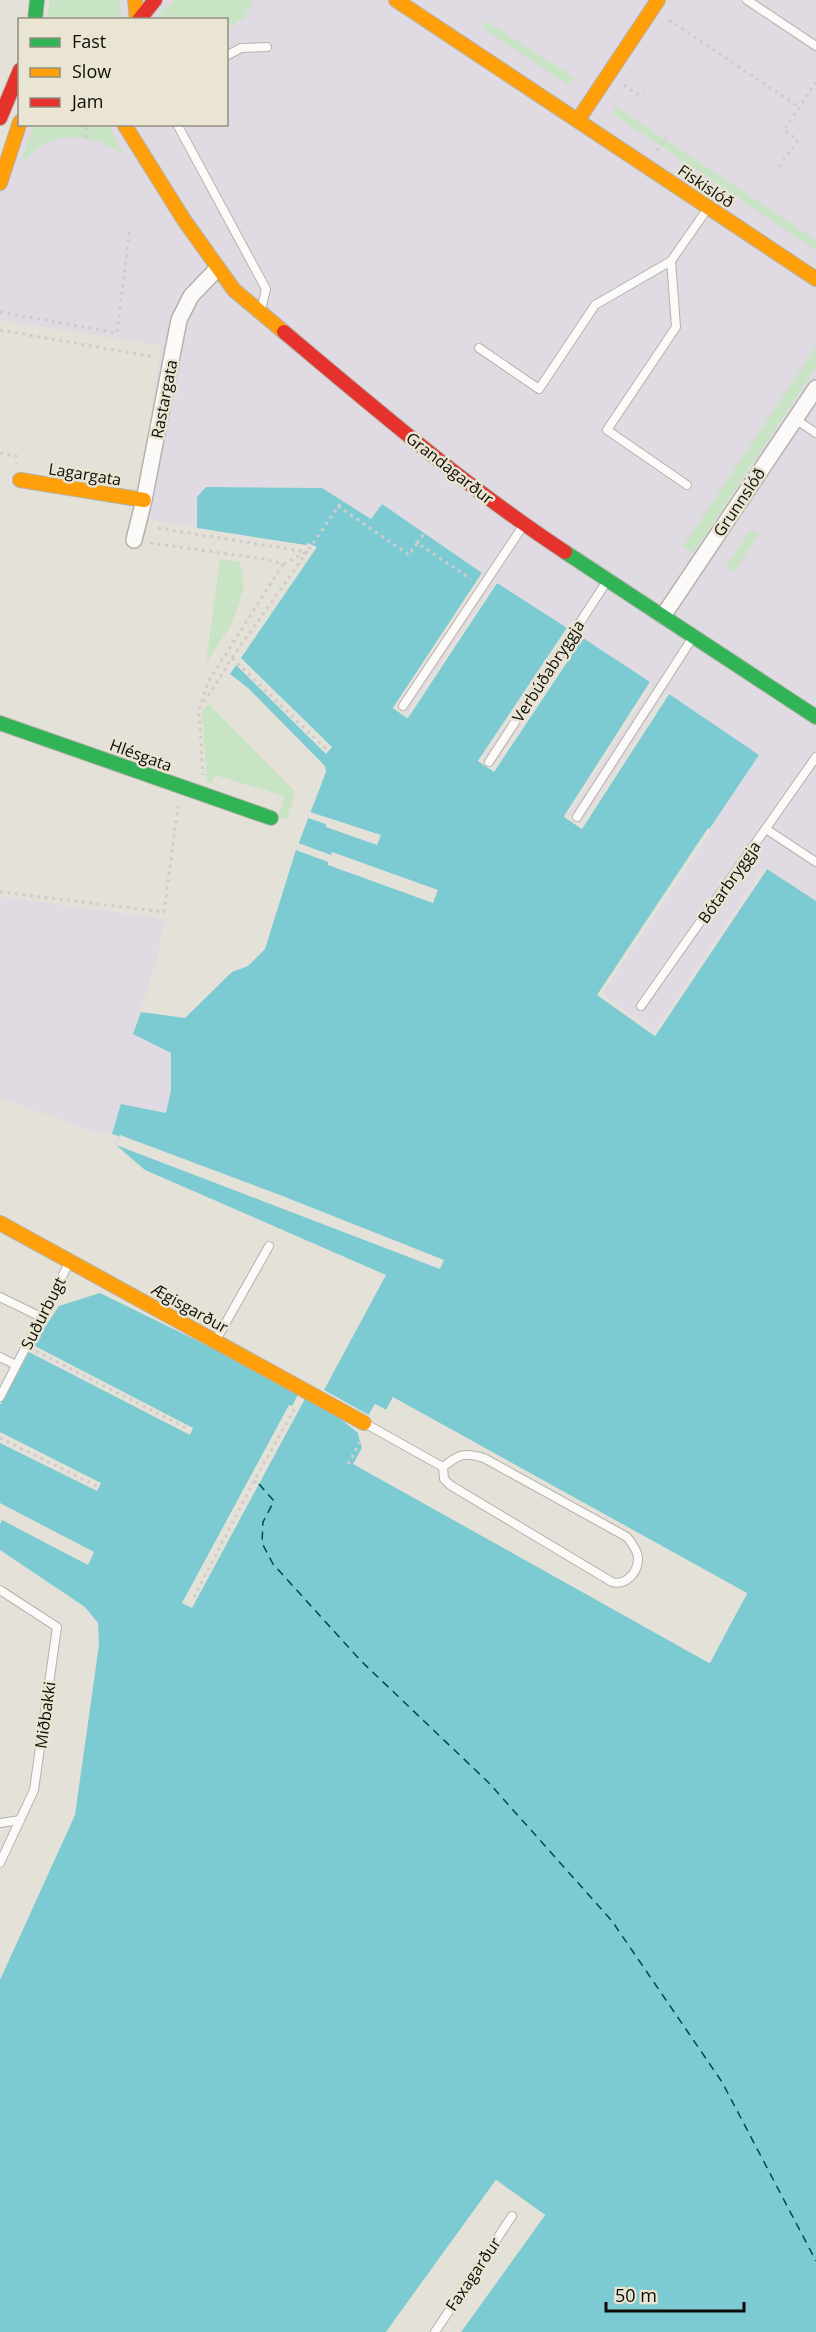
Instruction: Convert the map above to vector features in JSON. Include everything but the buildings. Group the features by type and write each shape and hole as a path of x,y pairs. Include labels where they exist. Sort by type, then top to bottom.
{"street":[{"path":"25,0 35,11"},
{"path":"135,0 138,18"},
{"path":"140,18 155,0"},
{"name":"Fiskislóð","path":"396,0 816,279"},
{"path":"578,120 658,0"},
{"path":"0,118 18,75"},
{"path":"0,183 19,126"},
{"name":"Grandagarður","path":"125,126 184,220 234,290 436,460 524,525 816,717"},
{"name":"Grandagarður","path":"136,126 144,155"},
{"name":"Rastargata","path":"134,540 179,320 185,306 217,269"},
{"name":"Grunnslóð","path":"663,616 816,388"},
{"name":"Lagargata","path":"20,480 144,500"},
{"name":"Hlésgata","path":"0,723 271,819"},
{"name":"Ægisgarður","path":"0,1223 364,1423"}],"lane":[{"path":"747,0 816,46"},
{"path":"228,55 241,48 267,47"},
{"path":"178,126 266,289 260,312"},
{"path":"479,348 539,389 596,305 671,261 709,207"},
{"path":"671,261 676,327 607,430 687,485"},
{"path":"795,419 816,433"},
{"path":"403,706 524,525"},
{"name":"Verbúðabryggja","path":"489,762 608,580"},
{"path":"577,817 694,636"},
{"name":"Bótarbryggja","path":"641,1006 816,757"},
{"path":"766,829 816,862"},
{"path":"215,1341 269,1246"},
{"name":"Suðurbugt","path":"0,1397 70,1261"},
{"path":"0,1297 41,1317"},
{"path":"0,1357 16,1365"},
{"path":"364,1423 443,1467"},
{"path":"465,1454 484,1458 627,1537 638,1560 631,1577 618,1584 612,1582 450,1485 444,1479 443,1467 452,1459 465,1454"},
{"name":"Miðbakki","path":"0,1590 57,1628 34,1790 0,1863"},
{"path":"0,1823 20,1820"},
{"name":"Faxagarður","path":"435,2332 512,2217"}],"path":[{"path":"667,19 799,107"},
{"path":"779,167 798,140 784,130 794,119 799,107 809,96 816,82"},
{"path":"623,84 636,94 645,93"},
{"path":"85,138 87,126"},
{"path":"658,149 666,137"},
{"path":"0,312 117,333 130,227"},
{"path":"0,330 171,360"},
{"path":"199,710 232,658 342,501"},
{"path":"338,507 409,555 426,531"},
{"path":"158,528 307,552"},
{"path":"134,540 264,559 283,564"},
{"path":"417,543 483,587"},
{"path":"204,795 199,710 208,682 283,564 307,552"},
{"path":"232,658 328,751"},
{"path":"0,891 164,912 181,787"},
{"path":"26,1346 188,1429"},
{"path":"194,1597 254,1480 305,1390"},
{"path":"0,1438 97,1486"},
{"path":"348,1464 359,1443"},
{"path":"254,1480 259,1484"}],"shaded area":[{"path":"58,0 816,0 816,901 767,869 655,1036 597,995 759,755 582,829 478,761 567,628 408,718 393,708 382,504 372,519 322,488 317,547 137,518 161,346 0,320 0,178 18,107 18,126 228,126 228,18 62,18"},
{"path":"0,896 164,919 158,956 133,1034 171,1053 172,1090 166,1113 122,1104 112,1134 103,1135 0,1098"}],"green space":[{"path":"50,0 119,0 122,18 47,18"},
{"path":"175,0 254,0 244,17 228,28 228,18 157,18 161,11"},
{"path":"486,21 575,78 567,84 483,28"},
{"path":"615,106 816,240 816,250 614,115"},
{"path":"34,126 110,126 122,154 104,143 72,137 51,141 37,149 27,159 21,159"},
{"path":"816,346 816,367 694,552 682,548"},
{"path":"751,529 759,534 735,571 726,567"},
{"path":"220,559 240,562 244,587 232,624 206,663"},
{"path":"209,704 295,792 287,820 278,817 284,796 215,775 212,783 207,781 202,711"}],"water":[{"path":"206,487 322,488 371,519 382,504 482,573 393,708 407,718 497,583 567,628 478,761 494,771 583,638 650,682 564,816 582,828 669,694 759,755 598,995 655,1036 767,869 816,901 816,2332 461,2332 545,2215 496,2180 386,2332 0,2332 0,1980 75,1815 99,1645 98,1623 85,1607 0,1550 0,1405 33,1345 59,1306 100,1293 317,1400 358,1433 362,1448 354,1464 709,1663 747,1594 393,1398 386,1410 375,1404 369,1415 324,1390 386,1275 145,1170 116,1145 119,1136 112,1134 121,1104 166,1113 171,1090 171,1053 133,1034 141,1012 185,1018 232,972 248,966 265,949 296,850 326,772 325,766 248,688 230,674 317,547 308,543 306,545 197,528 197,497"}],"pier":[{"path":"482,573 485,575 397,707 407,714 495,582 497,583 408,718 393,708"},
{"path":"567,628 569,630 482,760 493,767 580,637 583,638 494,772 478,761"},
{"path":"241,658 332,747 326,754 236,665"},
{"path":"650,682 653,684 568,816 581,824 666,692 669,694 582,829 564,817"},
{"path":"310,812 381,835 377,845 326,827 326,824 308,818"},
{"path":"708,828 711,830 602,994 654,1032 764,868 767,869 655,1036 597,995"},
{"path":"298,843 331,855 332,852 438,890 433,903 328,865 328,862 296,850"},
{"path":"120,1135 444,1260 440,1269 116,1145"},
{"path":"33,1345 193,1428 190,1435 29,1352"},
{"path":"300,1391 307,1395 192,1608 182,1603 289,1405 292,1406"},
{"path":"393,1397 747,1593 710,1663 353,1464 362,1448 358,1433 360,1431 365,1448 357,1463 708,1659 743,1594 394,1401 388,1413 376,1408 371,1417 367,1418 375,1404 386,1410"},
{"path":"0,1432 101,1483 97,1491 0,1443"},
{"path":"0,1503 94,1552 88,1565 2,1520 0,1524"},
{"path":"496,2180 545,2215 461,2332 458,2332 541,2216 497,2184 390,2332 386,2332"}],"ferry route":[{"path":"259,1484 274,1501 263,1522 262,1543 273,1564 361,1661 489,1783 612,1921 722,2082 816,2261"}],"traffic: fast":[{"path":"35,18 37,0"},
{"path":"565,552 816,717"},
{"path":"0,723 271,818"}],"traffic: slow":[{"path":"135,0 137,18"},
{"path":"396,0 816,279"},
{"path":"578,120 658,0"},
{"path":"0,183 19,126"},
{"path":"125,126 184,220 234,290 284,332"},
{"path":"20,480 144,500"},
{"path":"0,1223 364,1423"}],"traffic: jam":[{"path":"141,18 155,0"},
{"path":"0,118 18,75"},
{"path":"284,332 456,474 565,552"}]}
